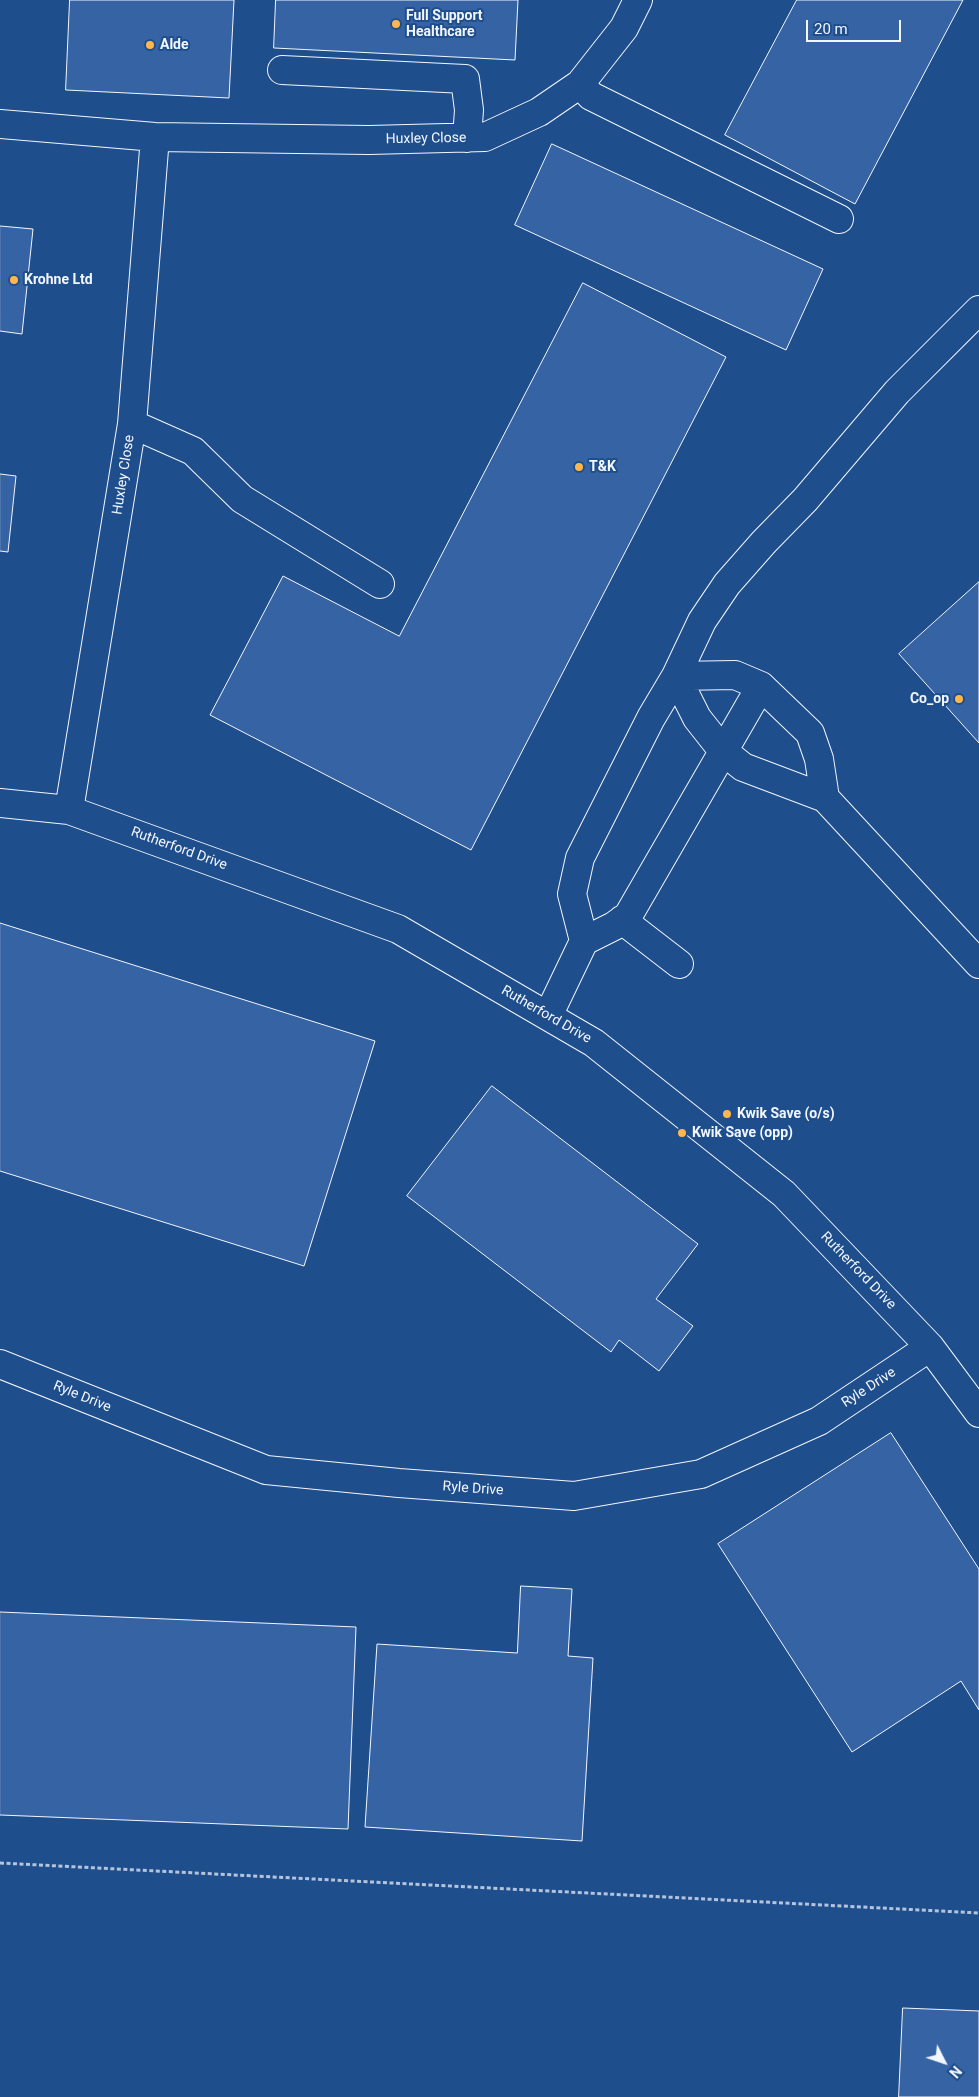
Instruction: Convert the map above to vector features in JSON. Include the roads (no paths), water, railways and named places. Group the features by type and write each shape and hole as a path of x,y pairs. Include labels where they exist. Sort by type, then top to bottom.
{"street":[{"name":"Huxley Close","path":"0,124 155,137 369,140 485,137 539,112 580,84 624,28 638,0"},
{"path":"282,70 466,79 469,110 467,138"},
{"path":"580,84 591,96 839,219"},
{"name":"Huxley Close","path":"70,810 132,424 155,137"},
{"path":"584,941 572,894 580,858 651,718 676,676 702,621 727,584 811,493 897,392 979,310"},
{"path":"132,424 193,452 242,499 380,584"},
{"path":"676,676 735,675 761,686 810,733 819,759 825,798"},
{"path":"676,676 697,718 723,751 743,767 825,798 979,964"},
{"path":"548,1016 584,941 628,916 761,686"},
{"name":"Rutherford Drive","path":"0,803 70,810 398,929 594,1043 784,1194 930,1347 979,1413"},
{"path":"622,920 679,964"},
{"name":"Ryle Drive","path":"0,1364 266,1470 399,1483 574,1496 700,1474 819,1421 930,1347"}],"place":[{"name":"Full Support Healthcare","path":"396,24"},
{"name":"Alde","path":"150,45"},
{"name":"Krohne Ltd","path":"14,280"},
{"name":"T&K","path":"579,467"},
{"name":"Co_op","path":"959,699"},
{"name":"Kwik Save (o/s)","path":"727,1114"},
{"name":"Kwik Save (opp)","path":"682,1133"}]}
